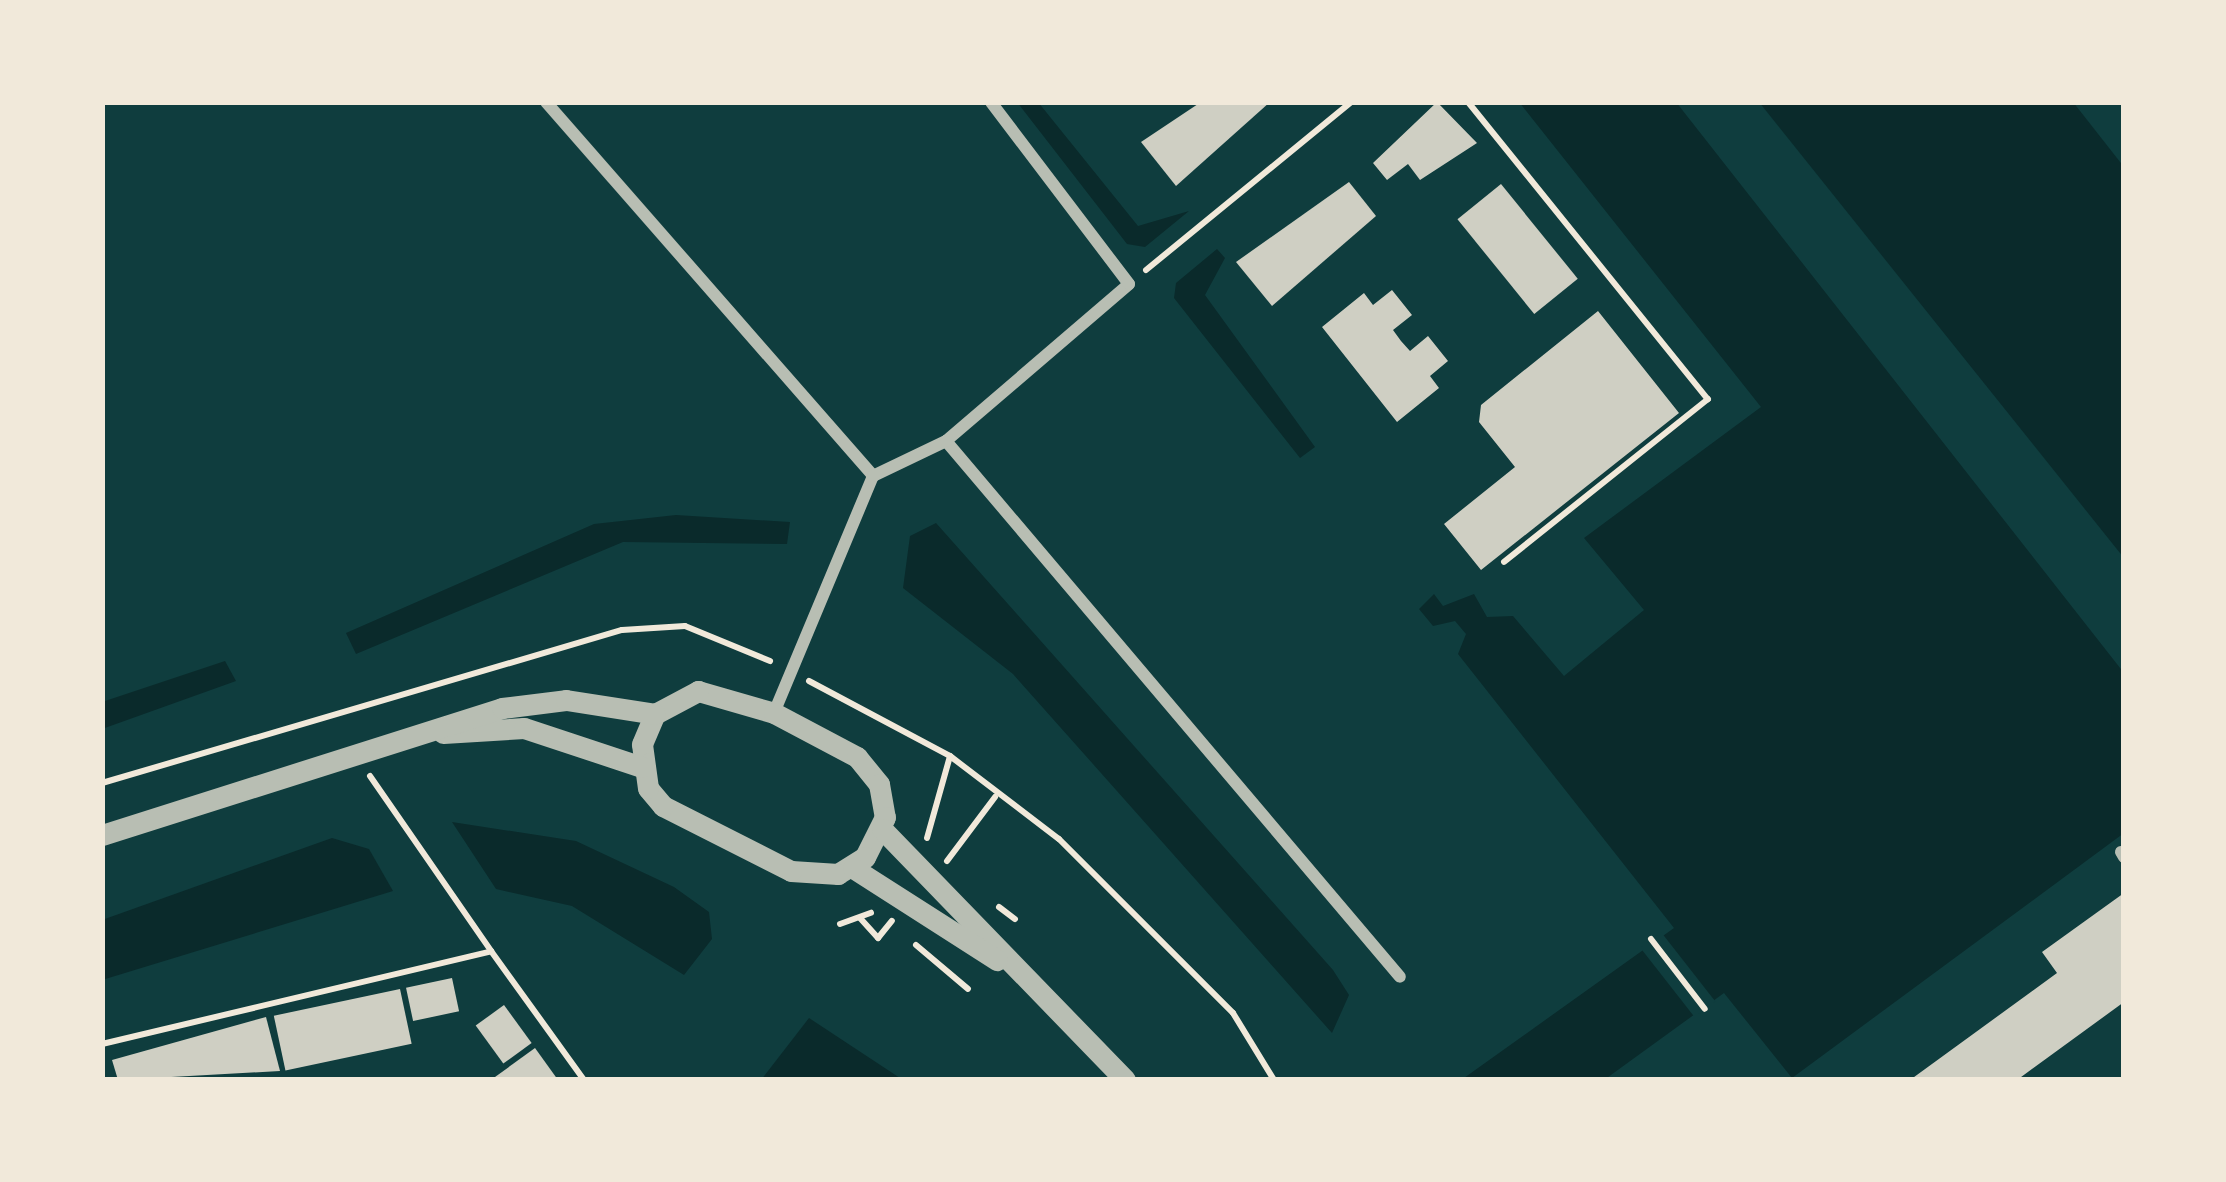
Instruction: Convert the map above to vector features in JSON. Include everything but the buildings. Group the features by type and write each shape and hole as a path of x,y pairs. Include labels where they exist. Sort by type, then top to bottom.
{"street":[{"path":"546,102 873,476"},
{"path":"774,712 796,674 873,476 946,441 1129,284 992,102"},
{"path":"946,441 1400,977"},
{"path":"102,835 535,703 655,714 698,691 774,712 872,773 882,829 1008,966 1125,1080"},
{"path":"655,714 642,767 663,806 758,857 816,877 853,868 882,829"},
{"path":"436,733 524,728 642,767"},
{"path":"853,868 1008,966"}],"path":[{"path":"1129,284 1351,102"},
{"path":"1468,102 1708,399 1504,562"},
{"path":"102,783 327,710 657,624 756,654"},
{"path":"796,674 950,756 1059,838 1233,1013 1274,1080"},
{"path":"327,710 490,951 584,1080"},
{"path":"945,863 995,797"},
{"path":"840,924 860,918 878,938"},
{"path":"904,934 968,989"},
{"path":"1651,940 1705,1009"},
{"path":"102,1044 490,951"}],"water":[{"path":"1017,102 1038,102 1138,226 1189,211 1145,247 1127,244"},
{"path":"1519,102 1676,102 2124,673 2124,833 1792,1078 1724,993 1604,1080 1445,1080 1464,1078 1674,928 1458,654 1466,634 1455,621 1433,626 1419,609 1434,594 1443,606 1474,594 1487,617 1513,616 1564,676 1644,610 1584,538 1761,407"},
{"path":"1759,102 2073,102 2124,167 2124,558"},
{"path":"1217,249 1225,258 1205,295 1315,447 1300,458 1174,298 1176,283"},
{"path":"676,515 790,522 787,544 623,542 356,654 346,633 594,524"},
{"path":"936,523 1333,970 1349,995 1332,1033 1013,674 903,588 910,536"},
{"path":"225,661 236,681 102,729 102,702"},
{"path":"452,822 576,841 674,887 709,912 712,939 684,975 572,906 496,889"},
{"path":"332,838 369,849 393,891 102,980 102,920"},
{"path":"809,1018 903,1080 761,1080"}],"pier":[{"path":"1661,932 1715,1001 1695,1017 1641,948"}]}
